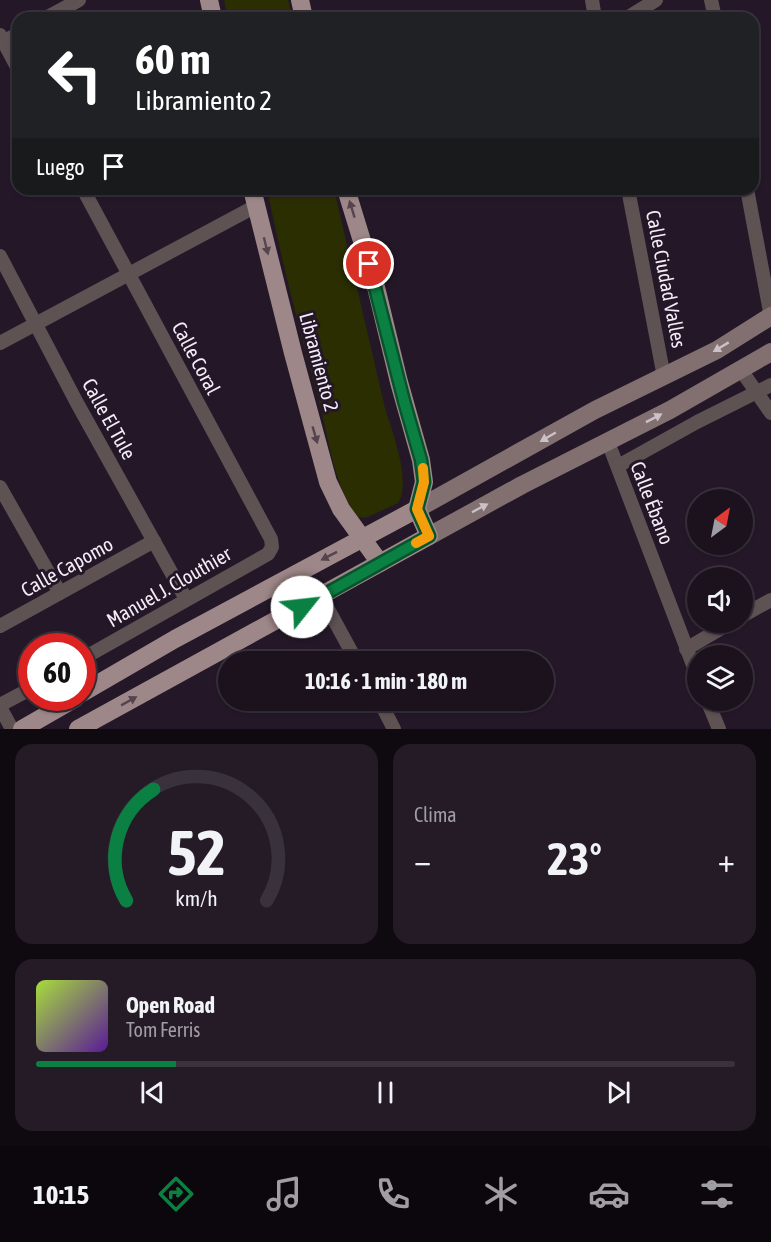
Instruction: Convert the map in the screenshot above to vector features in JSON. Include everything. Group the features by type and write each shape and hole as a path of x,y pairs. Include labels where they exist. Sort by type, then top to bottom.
{"main road":[{"path":"348,195 375,283 421,460 424,482 417,509 429,536"},
{"name":"Libramiento 2","path":"254,197 292,353 328,482 341,509 380,563"},
{"path":"96,685 175,639 364,538 594,410 717,350 771,317"},
{"path":"85,727 522,485 670,410 771,352"},
{"path":"22,729 53,711"}],"street":[{"path":"57,12 79,0"},
{"path":"637,12 656,0"},
{"path":"1,40 12,59"},
{"name":"Calle Coral","path":"85,195 272,539 272,547"},
{"name":"Calle Ciudad Valles","path":"629,195 664,377"},
{"path":"748,195 771,317"},
{"path":"0,343 129,275 254,197"},
{"name":"Calle El Tule","path":"0,256 76,403 186,599"},
{"path":"741,370 771,413"},
{"path":"618,466 697,422 771,385"},
{"name":"Calle Ébano","path":"608,442 686,649"},
{"path":"0,487 60,593"},
{"name":"Calle Capomo","path":"0,626 154,540"},
{"name":"Manuel J. Clouthier","path":"96,651 268,554 272,547"},
{"path":"321,596 351,651"},
{"path":"753,610 771,600"},
{"path":"686,649 713,633"},
{"path":"12,729 0,706 18,696"},
{"path":"385,711 394,729"},
{"path":"712,711 719,729"}],"green space":[{"path":"224,0 288,0 291,12 227,12"},
{"path":"268,195 335,195 385,408 402,470 402,494 398,503 365,518 358,517 350,506 334,466 285,272"}],"slow traffic":[{"path":"416,543 429,536 417,509 424,482 423,468"}],"route":[{"path":"302,607 429,536 417,509 424,482 421,460 369,264"}]}
